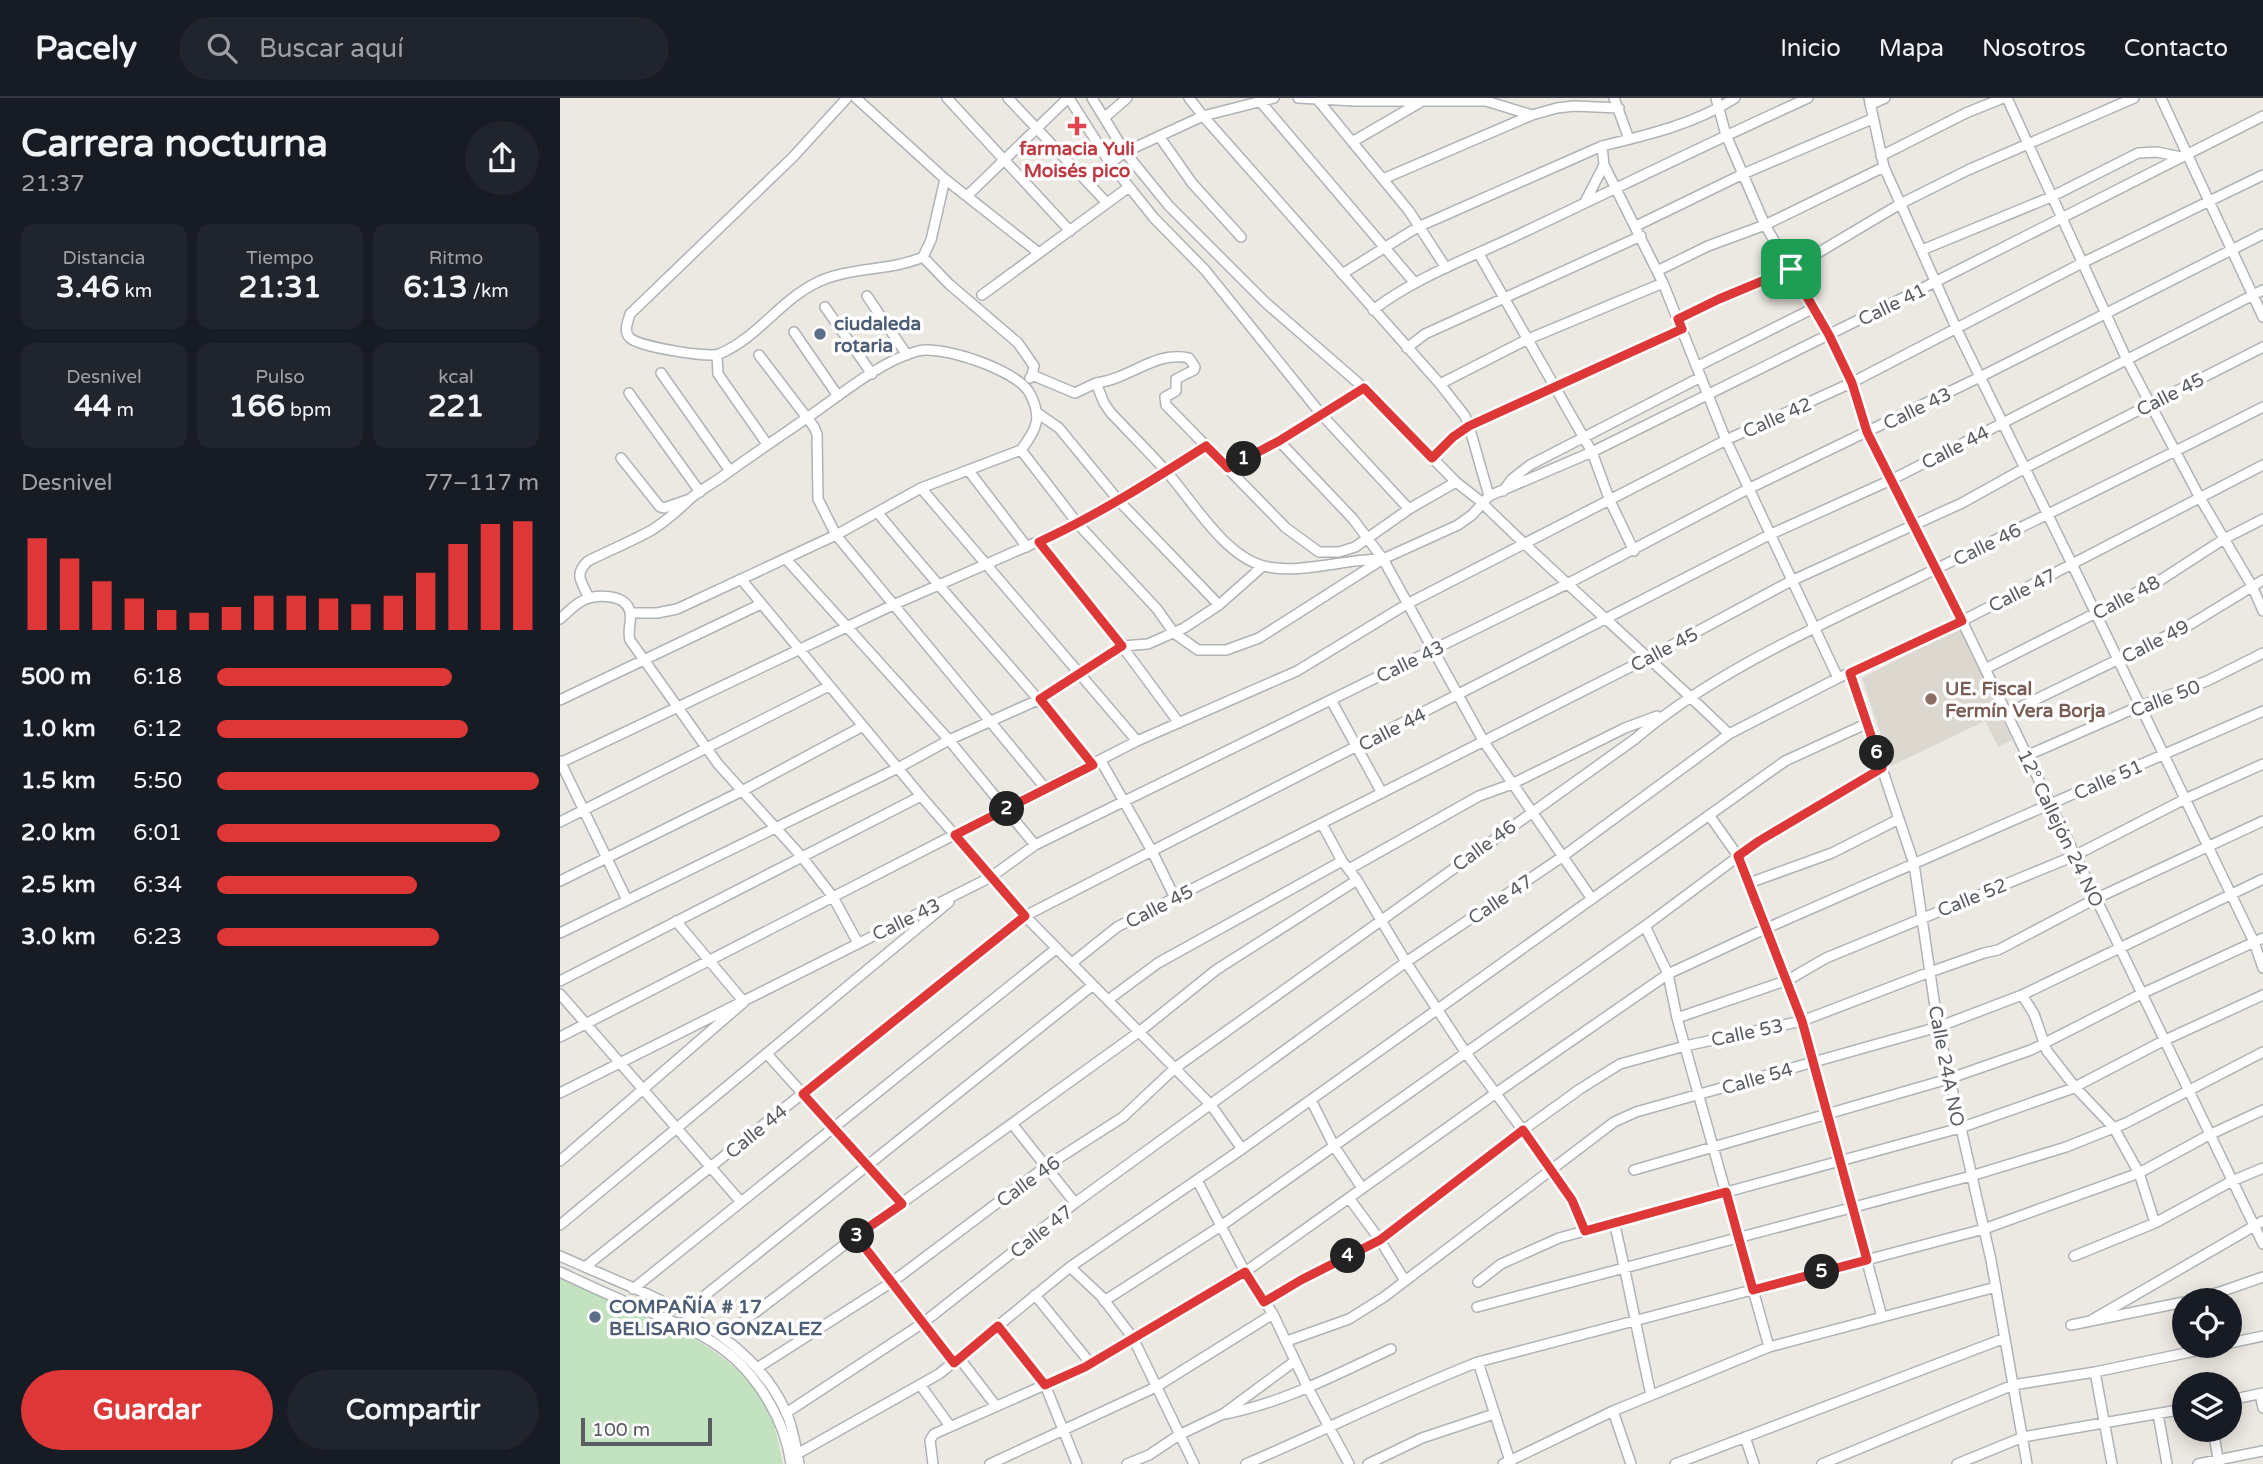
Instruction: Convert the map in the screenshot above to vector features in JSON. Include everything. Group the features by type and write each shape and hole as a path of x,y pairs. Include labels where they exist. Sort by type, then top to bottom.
{"street":[{"path":"847,98 793,157 630,314 626,329 629,338 638,343 716,359 815,283 843,274 923,257"},
{"path":"856,98 945,179 1039,253"},
{"path":"947,98 1070,231"},
{"path":"1008,98 1107,203"},
{"path":"967,196 1068,98 1110,163 1154,218 1205,270 1321,414 1409,509"},
{"path":"1092,98 1125,152 1169,205 1266,303 1364,388 1456,482 1486,500 1525,545 1729,734"},
{"path":"1104,118 1127,98"},
{"path":"1189,98 1465,416 1486,500"},
{"path":"1110,163 1125,152 1203,116 1274,98"},
{"path":"1298,98 1486,99 1532,115"},
{"path":"1614,98 1629,139"},
{"path":"1342,274 1418,227 1602,146 1669,129 1718,103 1735,98"},
{"path":"1373,310 1414,282 1479,254 1808,98"},
{"path":"1885,98 1870,101 1872,119 1884,167 1900,204 1957,330 2208,848 2231,895 2258,940 2263,968"},
{"path":"1881,156 1966,113 2005,98 2127,360 2200,498 2252,586 2263,611"},
{"path":"1678,319 1791,269 1900,204 1968,170 2027,147 2134,98"},
{"path":"2161,98 2184,155 2210,202 2263,317"},
{"path":"1317,99 1409,211 1446,268"},
{"path":"1352,142 1423,99"},
{"path":"1259,100 1414,282"},
{"path":"1383,179 1555,103 1619,108"},
{"name":"12° Callejón 24 NO","path":"1718,103 1726,135 1765,225 1829,335 1852,383 1867,432 1962,621 2209,1135 2258,1224 2263,1244"},
{"name":"Calle 41","path":"1383,559 1458,525 1486,500 1503,491 1592,452 2263,116"},
{"path":"1636,226 1743,174 1872,119"},
{"path":"1159,136 1192,183 1241,237"},
{"path":"1602,146 1604,165 1614,188 1636,226 1663,283 1726,440 1838,678"},
{"path":"1922,250 2051,197 2138,153 2184,155"},
{"path":"1584,203 1604,165"},
{"path":"1657,271 1708,246 1765,225 1884,167"},
{"name":"Calle 42","path":"560,1037 1137,741 1297,671 1407,604 1726,440 1852,383 2082,263 2263,175"},
{"path":"923,257 931,240 945,179"},
{"path":"982,295 1129,187"},
{"name":"Calle 43","path":"560,1093 991,877 1035,845 1634,551 1748,489 1980,377 2263,234"},
{"path":"1407,348 1425,334 1641,236"},
{"path":"1479,254 1592,452 1610,501 1634,551"},
{"path":"923,257 948,284 1018,343 1034,366 1032,375 1024,384"},
{"path":"1440,384 1527,340 1663,283"},
{"name":"Calle 44","path":"585,1267 1025,916 1769,535 1891,480 2263,290"},
{"path":"867,296 907,355"},
{"path":"825,307 872,374"},
{"path":"1698,366 1814,308"},
{"path":"1432,458 1453,437 1469,426 1682,329"},
{"path":"794,332 838,396"},
{"name":"Calle 45","path":"1072,963 1117,927 1648,658 1791,581 1962,503 2263,346"},
{"path":"590,598 579,575 580,568 588,561 672,517 691,498 767,444 872,374 907,355 922,350 974,360 1006,372 1024,384 1037,412 1038,424 1021,450 921,488 836,535 677,609 657,613 631,613"},
{"path":"759,355 809,417 817,434 818,499 836,535 1046,789"},
{"path":"1032,375 1075,393 1096,383 1122,378 1152,361 1170,356 1189,358 1194,370 1176,379 1176,391 1168,394 1164,400 1166,405 1286,528 1319,552 1339,552 1368,539 1409,509 1456,482"},
{"path":"716,359 718,374 767,444"},
{"path":"660,373 730,471"},
{"path":"1503,491 1530,465 1702,377"},
{"path":"1096,383 1111,413 1167,471 1210,527 1236,551 1263,566 1289,569 1360,559 1383,559"},
{"path":"1228,468 1279,441 1364,388"},
{"path":"629,393 700,492"},
{"name":"Calle 46","path":"757,1368 892,1282 1045,1167 1123,1117 1175,1068 1635,739 1690,696 1814,628 2263,407"},
{"path":"1037,412 1059,428 1119,501 1219,605"},
{"path":"1279,441 1353,519 1383,559 1484,742 1592,899"},
{"path":"627,900 560,762 937,585 1078,524 1206,446"},
{"path":"1021,450 1078,524 1157,608 1174,633 1198,650 1226,650 1259,638 1383,559"},
{"path":"621,458 660,507 691,498"},
{"name":"Calle 47","path":"786,1413 923,1323 1075,1203 1406,962 1562,857 1729,734 1838,678 1962,621 2263,466"},
{"path":"969,471 1027,547"},
{"path":"921,488 1137,741"},
{"path":"878,513 937,585 1097,763 1124,802 1175,898"},
{"name":"Calle 48","path":"1985,669 2159,581 2224,539 2263,519"},
{"path":"1039,542 1179,723"},
{"path":"786,559 948,740 1035,845"},
{"path":"560,933 898,768 948,740 1040,699 1122,646 1147,644 1174,633 1219,605 1263,566"},
{"path":"741,579 921,796 1025,916 1212,1105 1242,1149"},
{"name":"Calle 49","path":"2006,714 2191,624 2263,580"},
{"path":"560,618 580,602 590,598 606,596 627,605 631,613 628,632 630,640 707,749 802,857 833,897 858,943"},
{"path":"560,700 761,604"},
{"name":"Calle 50","path":"2026,756 2140,706 2207,681 2263,653"},
{"name":"Calle 24A NO","path":"1850,673 1914,864 1938,1027 1996,1287 2027,1464"},
{"path":"560,822 830,686"},
{"path":"1331,700 1382,793"},
{"name":"Calle 51","path":"950,1426 1091,1364 1245,1272 1668,974 2263,711"},
{"path":"1108,1000 1158,964 1345,865 1479,796 1512,784 1625,728 1665,713"},
{"path":"797,1454 921,1386 957,1361 1070,1267 1242,1149 1785,761 1868,723"},
{"path":"560,881 742,791 863,726"},
{"name":"Calle 52","path":"1677,1018 1788,980 1826,958 2074,856 2185,799 2263,764"},
{"path":"1104,1301 1221,1226 1645,926 1759,841 1882,768"},
{"path":"560,981 921,796"},
{"path":"1709,815 1738,856 1788,980 1802,1021 1882,1317"},
{"path":"1749,883 1832,853 1899,819"},
{"name":"Calle 53","path":"1264,1302 1380,1240 1523,1130 1620,1063 1802,1021 1930,972 1998,950 2095,899 2263,821"},
{"path":"1322,824 1345,865 1466,1053 1572,1200 1585,1231"},
{"name":"Calle 54","path":"1287,1341 1349,1319 1405,1281 1614,1122 1636,1112 1938,1027 2022,995 2263,879"},
{"path":"723,1337 856,1236 1139,1032 1216,970 1357,880"},
{"path":"560,1226 961,892"},
{"path":"560,1161 744,1002 676,921"},
{"path":"1645,926 1668,974 1677,1018 1769,1347"},
{"path":"1634,1170 1948,1079 2044,1043 2258,940"},
{"path":"633,1289 1057,948"},
{"path":"683,1313 1093,985"},
{"path":"560,994 741,1202"},
{"path":"2022,995 2034,1014 2047,1051 2075,1087 2114,1128 2139,1173 2155,1223"},
{"path":"1478,1282 1501,1265 1559,1238 1960,1128 2075,1087 2164,1041 2263,995"},
{"path":"1477,1307 1971,1176 2066,1147 2114,1128 2263,1052"},
{"path":"767,1054 902,1204"},
{"path":"1311,1100 1334,1146 1362,1188"},
{"path":"1245,1464 1332,1427 1408,1390 1478,1363 1984,1229 2139,1173 2209,1135 2263,1110"},
{"path":"1013,1125 1075,1203"},
{"path":"2074,1256 2155,1223 2232,1181 2263,1168"},
{"path":"1197,1180 1245,1272 1273,1314 1308,1388 1332,1427 1349,1464"},
{"path":"1349,1198 1380,1240 1405,1281"},
{"path":"1614,1222 1651,1395"},
{"path":"2090,1321 2258,1224"},
{"path":"856,1236 923,1323 996,1406"},
{"path":"560,1256 683,1313 738,1348 757,1368 786,1413 799,1464"},
{"path":"1070,1267 1104,1301 1133,1338 1194,1464"},
{"path":"560,1272 677,1323 720,1346 738,1361 760,1389 782,1432 791,1464"},
{"path":"2231,1288 2263,1277"},
{"path":"602,1292 608,1278"},
{"path":"1478,1363 1508,1463 1613,1411 1769,1347 1996,1287"},
{"path":"1035,1295 1091,1364"},
{"path":"2071,1325 2172,1304"},
{"path":"990,1464 1156,1387 1273,1314"},
{"path":"998,1326 1045,1385 1077,1464"},
{"path":"2242,1340 2263,1336"},
{"path":"1675,1464 2005,1338"},
{"path":"1223,1414 1308,1388 1391,1349"},
{"path":"1822,1464 2013,1385 2172,1356"},
{"path":"1132,1463 1179,1435 1223,1414 1295,1361"},
{"path":"2095,1372 2112,1464"},
{"path":"921,1386 950,1426 931,1437 933,1464"},
{"path":"2242,1397 2261,1393 2263,1409"},
{"path":"1613,1411 1631,1464"},
{"path":"1957,1464 2023,1437 2172,1411"},
{"path":"1368,1464 1422,1438 1494,1414"},
{"path":"2158,1414 2167,1464"},
{"path":"1745,1437 1754,1464"},
{"path":"2215,1442 2219,1462"},
{"path":"2199,1464 2263,1451"}],"shaded area":[{"name":"UE. Fiscal Fermín Vera Borja","path":"1960,627 2012,740 1998,747 1985,721 1891,766 1862,678"}],"green space":[{"path":"560,1278 669,1326 720,1356 762,1397 775,1429 783,1464 560,1464"}],"place":[{"name":"farmacia Yuli Moisés pico","path":"1077,126"},
{"name":"ciudaleda rotaria","path":"820,334"},
{"name":"UE. Fiscal Fermín Vera Borja","path":"1931,699"},
{"name":"COMPAÑÍA # 17 BELISARIO GONZALEZ","path":"595,1317"}],"route":[{"path":"1791,269 1829,335 1852,383 1867,432 1962,621 1850,673 1882,768 1738,856 1802,1021 1867,1260 1753,1290 1726,1192 1585,1231 1572,1200 1523,1130 1380,1240 1264,1302 1245,1272 1085,1367 1045,1385 998,1326 954,1363 856,1236 902,1204 803,1094 1025,916 955,835 1093,765 1040,699 1122,646 1039,542 1119,501 1206,446 1228,468 1279,441 1364,388 1432,458 1453,437 1469,426 1682,329 1678,319 1791,269"}]}
